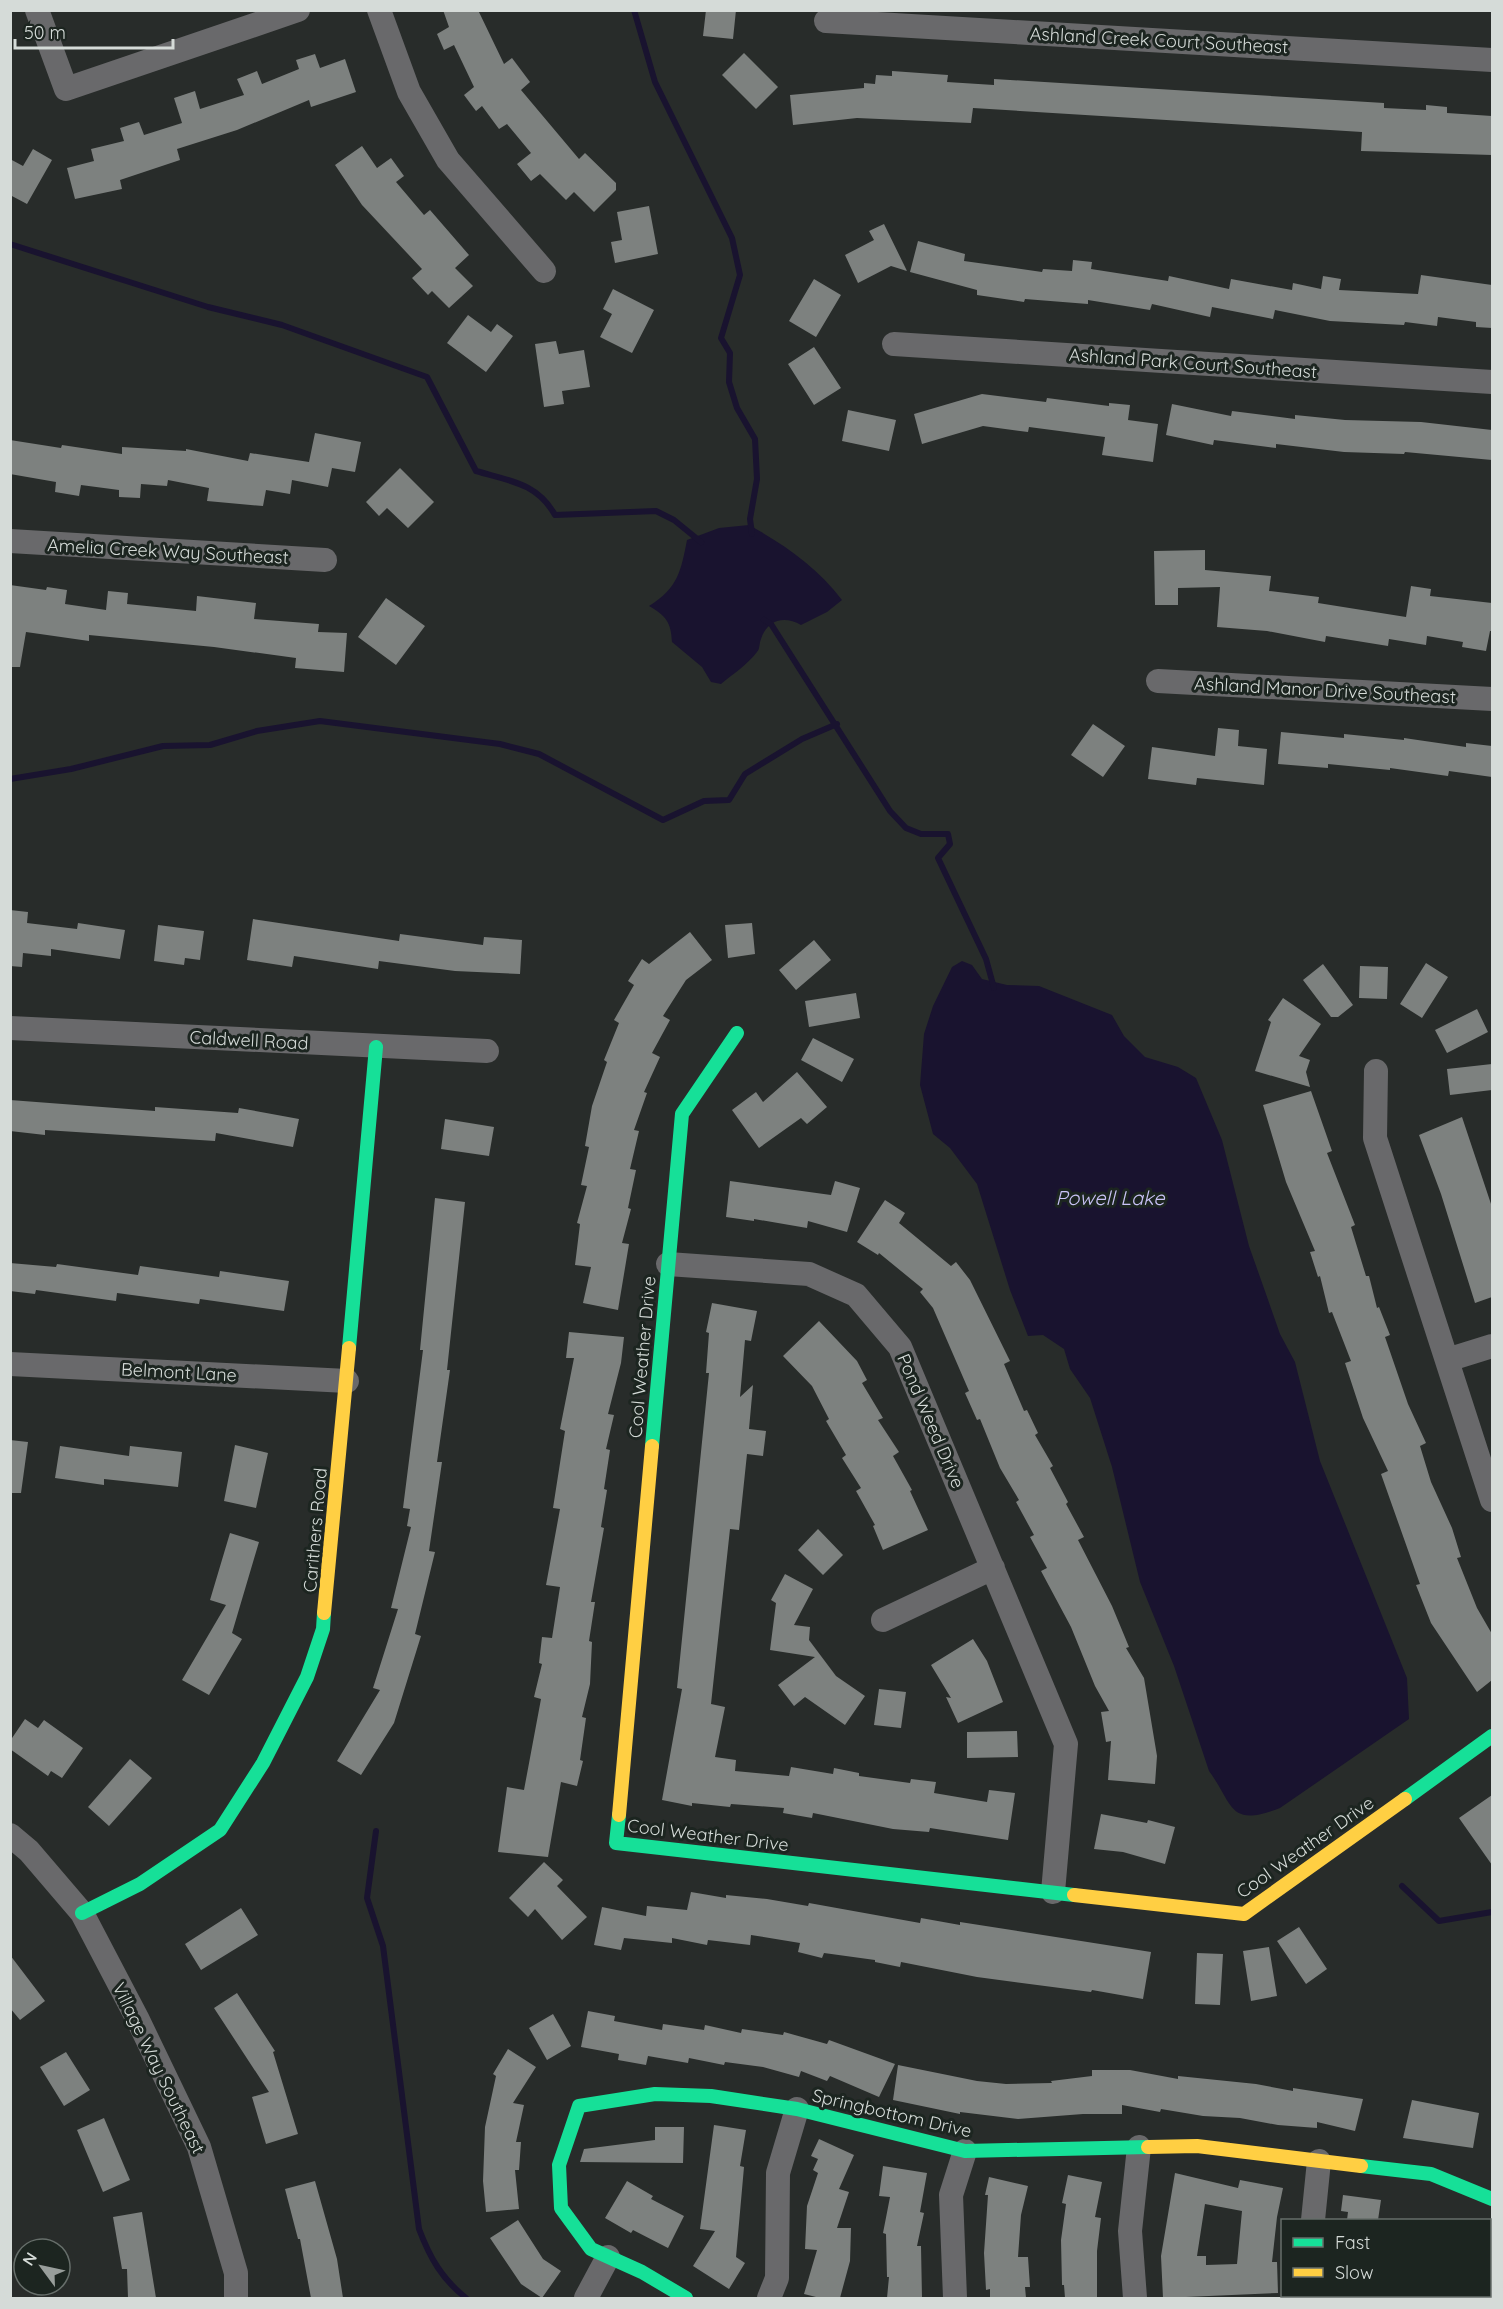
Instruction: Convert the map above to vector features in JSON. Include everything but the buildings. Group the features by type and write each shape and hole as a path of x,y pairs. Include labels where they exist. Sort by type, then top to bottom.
{"street":[{"path":"37,10 66,89 298,10"},
{"path":"379,10 409,92 448,160 544,270"},
{"name":"Ashland Creek Court Southeast","path":"826,21 1492,60"},
{"name":"Ashland Park Court Southeast","path":"894,344 1492,382"},
{"name":"Amelia Creek Way Southeast","path":"10,541 325,560"},
{"name":"Ashland Manor Drive Southeast","path":"1158,681 1492,699"},
{"name":"Caldwell Road","path":"10,1028 488,1051"},
{"name":"Cool Weather Drive","path":"736,1033 682,1114 616,1843 1244,1914 1492,1736"},
{"name":"Carithers Road","path":"82,1913 140,1884 220,1830 263,1763 307,1677 323,1629 376,1047"},
{"path":"1376,1071 1375,1138 1492,1500"},
{"name":"Pond Weed Drive","path":"668,1264 809,1274 856,1295 900,1347 1066,1744 1053,1892"},
{"path":"1447,1360 1492,1346"},
{"name":"Belmont Lane","path":"10,1364 347,1381"},
{"path":"883,1620 993,1568"},
{"name":"Village Way Southeast","path":"10,1835 29,1851 82,1913 137,2019 199,2147 236,2273 236,2298"},
{"name":"Springbottom Drive","path":"686,2298 642,2272 591,2249 561,2208 559,2165 579,2106 655,2094 711,2096 797,2109 965,2151 1197,2146 1431,2174 1492,2199"},
{"path":"769,2298 777,2278 778,2173 797,2109"},
{"path":"1135,2298 1130,2231 1140,2147"},
{"path":"955,2298 951,2195 965,2151"},
{"path":"1313,2219 1319,2161"},
{"path":"586,2298 608,2257"}],"water":[{"path":"749,525 800,558 822,577 842,600 827,612 801,625 782,620 767,627 758,651 749,661 721,684 711,682 702,667 672,642 666,620 649,606 666,592 677,578 687,540 719,528"},
{"name":"Powell Lake","path":"962,961 972,965 982,979 1007,985 1039,986 1112,1015 1124,1036 1145,1057 1178,1067 1196,1078 1222,1140 1249,1246 1280,1334 1295,1362 1320,1461 1407,1678 1409,1719 1280,1808 1263,1814 1241,1814 1234,1810 1209,1771 1174,1666 1140,1582 1112,1467 1090,1398 1070,1369 1064,1349 1043,1335 1028,1336 1010,1290 977,1184 950,1148 933,1134 920,1085 924,1034 933,1006 952,967"}],"waterway":[{"path":"634,10 655,82 732,238 740,275 721,338 730,353 729,382 737,408 755,439 757,479 750,519 752,534"},
{"path":"10,244 208,307 282,325 427,377 476,471 511,481 531,490 548,504 555,515 656,511 674,520 701,542"},
{"path":"764,620 771,624 890,811 906,828 921,834 948,834 950,844 938,858 986,959 994,988"},
{"path":"10,779 71,769 163,746 210,745 257,731 320,721 500,744 539,754 663,820 704,801 729,800 745,774 802,739 837,724"},
{"path":"376,1831 367,1898 383,1946 419,2229 438,2267 450,2283 466,2298"},
{"path":"1402,1886 1439,1921 1492,1912"}],"traffic: fast":[{"path":"652,1446 682,1114 737,1033"},
{"path":"349,1348 376,1047"},
{"path":"82,1913 140,1884 220,1830 263,1763 307,1677 323,1629 324,1613"},
{"path":"1405,1799 1492,1736"},
{"path":"619,1815 616,1843 1074,1895"},
{"path":"686,2298 642,2272 591,2249 561,2208 559,2165 579,2106 655,2094 711,2096 797,2109 965,2151 1148,2147"},
{"path":"1361,2166 1431,2174 1492,2199"}],"traffic: slow":[{"path":"324,1613 349,1348"},
{"path":"619,1815 652,1446"},
{"path":"1074,1895 1244,1914 1405,1799"},
{"path":"1148,2147 1197,2146 1361,2166"}]}
